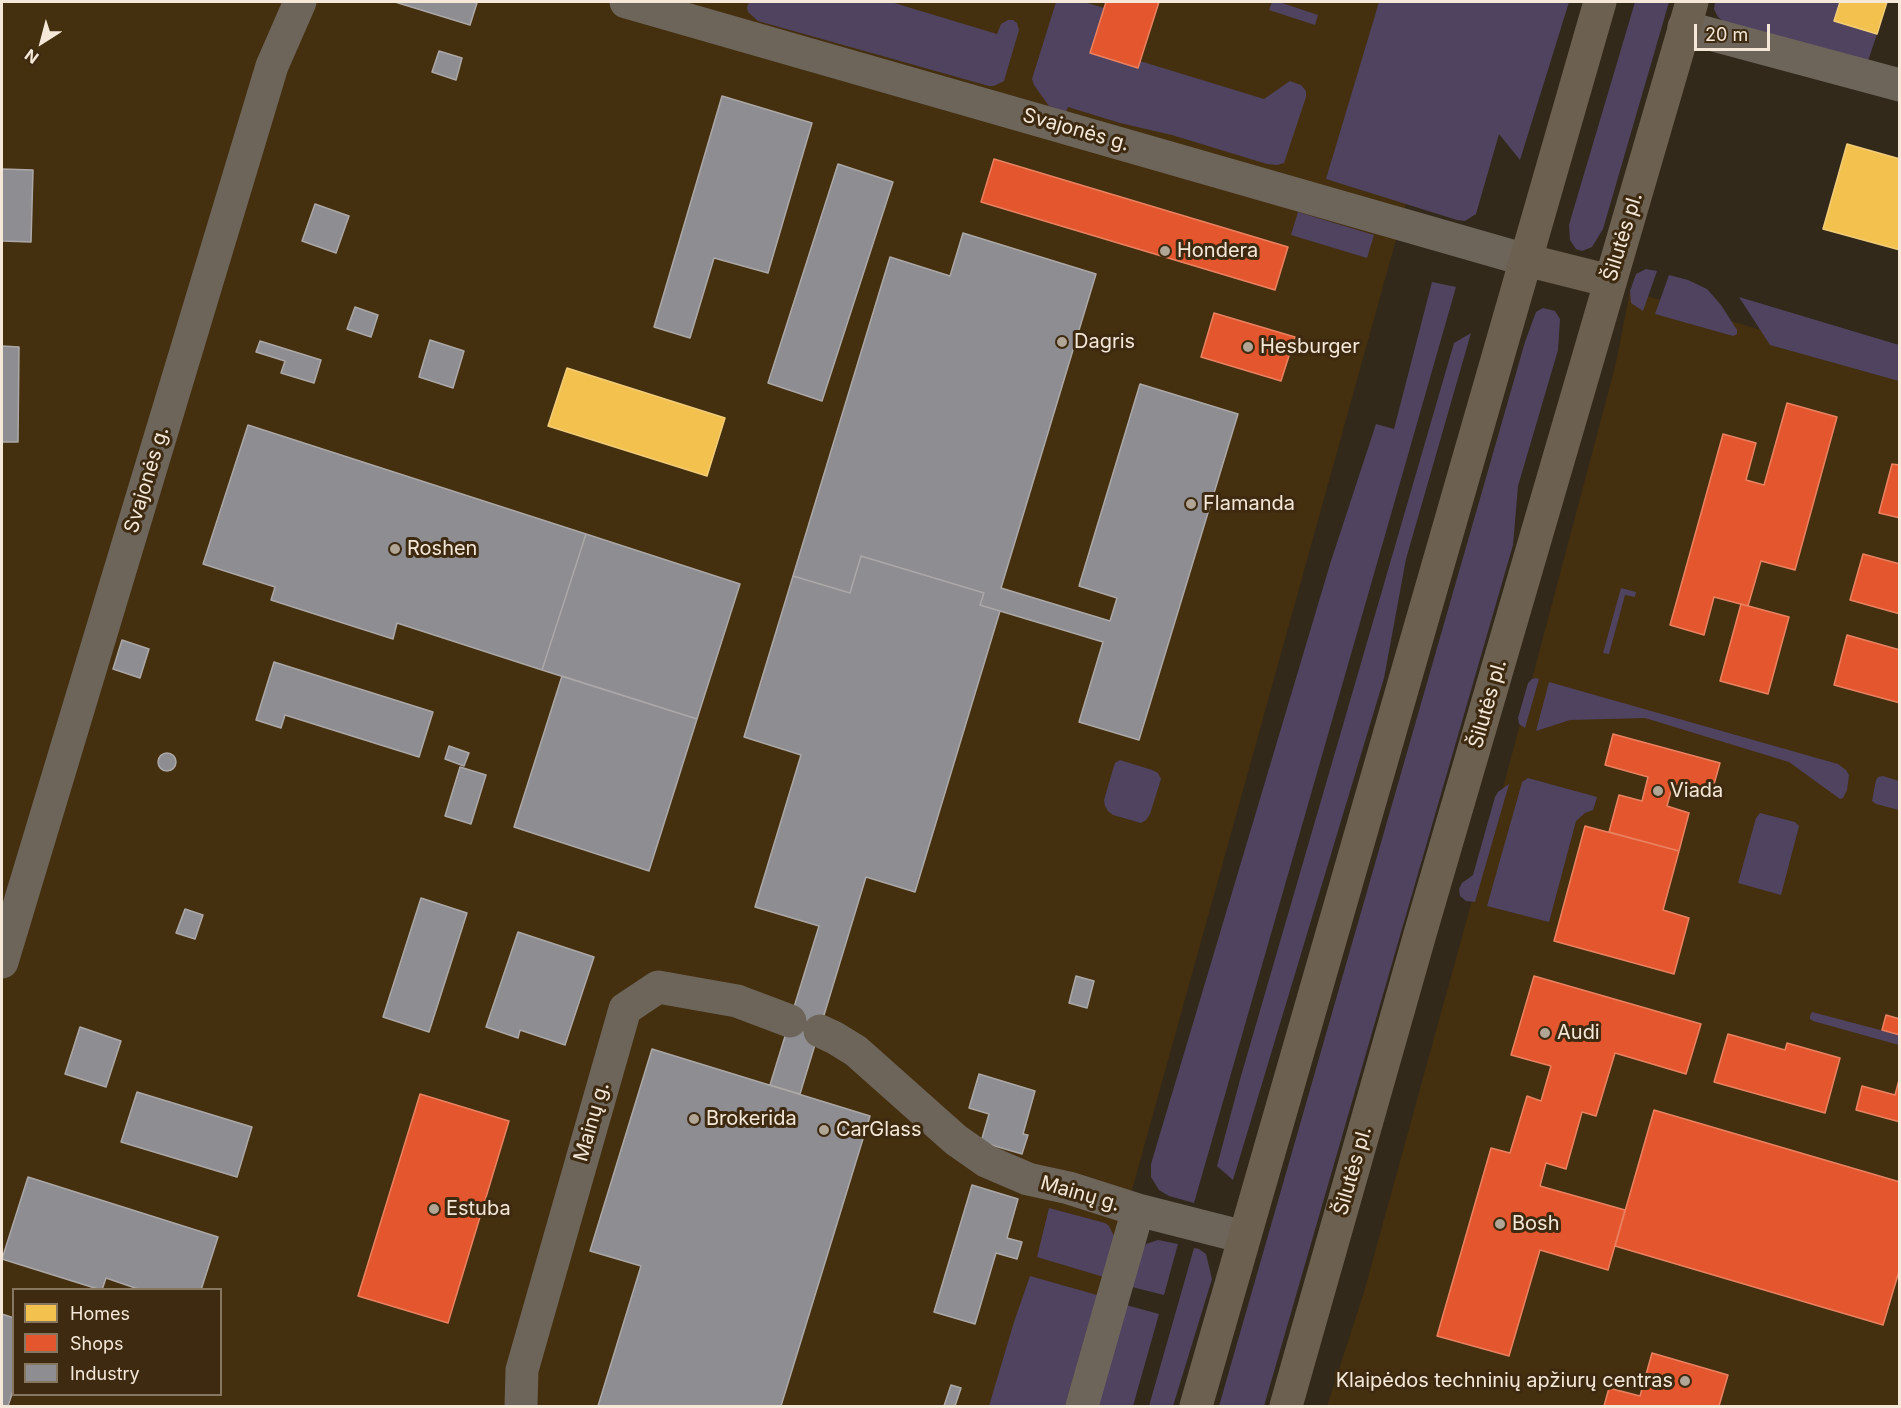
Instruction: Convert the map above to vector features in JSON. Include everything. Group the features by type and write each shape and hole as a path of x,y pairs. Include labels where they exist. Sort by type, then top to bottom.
{"main road":[{"path":"1196,1407 1600,2"},
{"name":"Šilutės pl.","path":"1286,1407 1420,934 1688,14"},
{"path":"1526,260 1610,281"}],"street":[{"name":"Svajonės g.","path":"2,962 272,66 300,2"},
{"name":"Svajonės g.","path":"626,2 1526,260"},
{"path":"1688,14 1899,85"},
{"name":"Mainų g.","path":"521,1407 522,1370 625,1009 658,987 737,1001 835,1038 856,1051 956,1140 986,1161 1028,1179 1069,1188 1138,1210 1244,1237"},
{"name":"Mainų g.","path":"1082,1407 1138,1210"}],"shaded area":[{"path":"2,2 1462,2 1072,1406 2,1406"},
{"path":"749,2 891,2 997,34 1001,24 1008,20 1017,23 1019,30 1004,81 989,86 758,21 748,12"},
{"path":"1056,2 1084,2 1104,8 1090,53 1138,68 1140,61 1264,99 1290,81 1301,85 1306,91 1306,97 1284,163 1267,164 1068,107 1066,112 1049,106 1032,79"},
{"path":"1272,2 1279,2 1318,15 1315,25 1269,10"},
{"path":"1379,2 1569,2 1520,160 1499,134 1476,214 1465,221 1326,179"},
{"path":"1635,2 1669,2 1603,229 1592,247 1582,251 1576,249 1570,240 1569,225"},
{"path":"1715,2 1840,2 1834,21 1877,34 1868,61 1723,21 1714,9"},
{"path":"1298,212 1374,235 1367,258 1291,235"},
{"path":"1646,269 1657,271 1643,311 1631,303 1630,291 1636,274"},
{"path":"1669,275 1688,280 1707,289 1721,305 1737,330 1737,334 1733,336 1655,314"},
{"path":"1432,282 1456,287 1194,1203 1169,1196 1159,1190 1151,1177 1151,1164 1331,561 1376,424 1394,429"},
{"path":"1630,291 1899,371 1899,1406 1327,1406 1364,1292 1503,788 1616,363"},
{"path":"1739,297 1899,345 1899,381 1770,345"},
{"path":"1543,308 1555,311 1560,319 1558,350 1518,486 1513,545 1264,1406 1219,1406 1525,342 1536,312"},
{"path":"1471,333 1406,559 1384,678 1233,1180 1217,1166 1241,1076 1454,343"},
{"path":"1621,588 1636,592 1635,597 1625,595 1609,654 1603,653"},
{"path":"1536,678 1539,679 1525,728 1519,724 1518,718 1528,683"},
{"path":"1549,682 1838,764 1849,775 1847,790 1840,799 1789,762 1645,718 1570,720 1536,731"},
{"path":"1120,760 1152,770 1158,773 1161,779 1150,814 1141,823 1113,815 1105,806 1104,800 1113,769 1115,763"},
{"path":"1883,776 1899,781 1899,810 1872,801 1876,780"},
{"path":"1528,778 1597,797 1593,810 1585,813 1576,821 1549,922 1487,906 1522,782"},
{"path":"1509,784 1475,902 1466,901 1460,896 1459,889 1462,883 1473,875 1495,797"},
{"path":"1760,813 1795,822 1799,826 1781,895 1738,883 1756,818"},
{"path":"1812,1012 1899,1035 1899,1045 1813,1021 1810,1019"},
{"path":"1049,1208 1109,1226 1114,1236 1104,1277 1037,1257"},
{"path":"1158,1240 1178,1244 1164,1295 1132,1287 1143,1249 1146,1244"},
{"path":"1194,1248 1206,1254 1212,1279 1173,1406 1149,1406"},
{"path":"1030,1276 1097,1295 1065,1406 989,1406 1014,1322"},
{"path":"1126,1305 1159,1314 1133,1406 1096,1406"}],"building: Homes":[{"path":"1840,2 1887,2 1877,34 1834,21"},
{"path":"1847,144 1900,159 1900,250 1823,229"},
{"path":"567,368 725,418 707,476 548,426"}],"building: Shops":[{"path":"1106,2 1159,2 1138,68 1090,53"},
{"path":"994,159 1288,247 1275,290 981,202"},
{"name":"Hesburger","path":"1214,313 1295,337 1281,381 1201,357"},
{"path":"1787,403 1837,417 1795,570 1761,561 1748,606 1714,597 1704,635 1670,625 1723,434 1756,443 1746,480 1764,485"},
{"path":"1892,464 1900,465 1900,518 1879,513"},
{"path":"1863,554 1900,564 1900,614 1850,600"},
{"path":"1741,604 1789,617 1768,694 1720,681"},
{"path":"1847,635 1900,650 1900,703 1834,685"},
{"name":"Viada","path":"1613,734 1720,763 1711,795 1673,784 1667,806 1689,813 1679,851 1609,832 1619,795 1642,801 1648,777 1605,765"},
{"path":"1585,826 1679,851 1663,910 1689,918 1674,974 1554,941"},
{"path":"1534,976 1701,1024 1686,1074 1615,1053 1596,1116 1582,1112 1566,1169 1546,1163 1540,1186 1625,1210 1608,1270 1540,1250 1509,1356 1437,1336 1491,1148 1510,1153 1527,1096 1541,1101 1551,1066 1511,1055"},
{"path":"1886,1015 1900,1019 1900,1035 1882,1030"},
{"path":"1728,1034 1785,1050 1787,1043 1840,1058 1825,1113 1714,1082"},
{"path":"1899,1080 1900,1122 1856,1110 1862,1086 1895,1095"},
{"name":"Estuba","path":"420,1094 509,1121 448,1323 358,1296"},
{"path":"1654,1110 1900,1182 1900,1268 1883,1325 1615,1246"},
{"name":"Klaipėdos techninių apžiurų centras","path":"1652,1353 1728,1375 1719,1406 1604,1406 1609,1388 1640,1396"}],"building: Industry":[{"path":"395,2 473,2 477,3 470,25"},
{"path":"439,51 462,58 456,80 432,72"},
{"path":"722,96 812,123 768,273 714,258 690,338 654,327"},
{"path":"838,164 893,182 822,401 768,383"},
{"path":"2,169 33,170 31,242 2,241"},
{"path":"315,204 349,216 336,253 302,241"},
{"path":"963,233 1096,274 1001,588 1110,621 1117,598 1079,586 1140,384 1238,414 1139,740 1079,722 1103,642 980,605 984,593 861,556 850,593 793,576 890,257 950,276"},
{"path":"355,307 378,315 371,337 347,329"},
{"path":"430,340 464,351 453,388 419,377"},
{"path":"260,341 321,360 314,383 281,373 285,361 256,352"},
{"path":"2,346 19,347 18,442 2,442"},
{"name":"Roshen","path":"248,425 586,534 542,670 397,623 393,639 271,600 275,587 203,564"},
{"path":"586,534 740,584 697,719 542,670"},
{"path":"861,556 984,593 980,605 1000,611 915,892 866,877 800,1094 770,1085 819,926 755,907 801,755 744,737 793,576 850,593"},
{"path":"122,640 149,649 140,678 113,669"},
{"path":"274,662 433,712 419,757 285,715 281,728 256,720"},
{"path":"562,676 697,719 649,871 514,827"},
{"path":"449,746 469,753 464,766 445,759"},
{"path":"167,753 175,758 176,762 171,770 167,771 159,766 158,762 163,754"},
{"path":"460,767 486,775 471,824 445,816"},
{"path":"421,898 467,913 429,1032 383,1017"},
{"path":"185,909 203,915 195,939 176,933"},
{"path":"518,932 594,957 565,1045 520,1030 518,1038 486,1027"},
{"path":"1076,976 1094,981 1087,1008 1069,1003"},
{"path":"80,1027 121,1041 106,1087 65,1074"},
{"path":"652,1049 870,1116 781,1406 598,1406 641,1266 590,1251"},
{"path":"979,1074 1035,1091 1023,1134 1028,1135 1022,1154 981,1142 989,1114 969,1108"},
{"path":"137,1092 252,1127 237,1177 121,1142"},
{"path":"28,1177 218,1237 202,1288 135,1288 106,1278 103,1288 95,1288 2,1259"},
{"path":"972,1185 1018,1199 1007,1238 1022,1242 1017,1259 996,1253 975,1324 934,1312"},
{"path":"2,1314 12,1317 12,1394 8,1406 2,1406"},
{"path":"951,1385 961,1388 955,1406 944,1406"}],"place":[{"name":"Hondera","path":"1165,251"},
{"name":"Dagris","path":"1062,342"},
{"name":"Hesburger","path":"1248,347"},
{"name":"Flamanda","path":"1191,504"},
{"name":"Roshen","path":"395,549"},
{"name":"Viada","path":"1658,791"},
{"name":"Audi","path":"1545,1033"},
{"name":"Brokerida","path":"694,1119"},
{"name":"CarGlass","path":"824,1130"},
{"name":"Estuba","path":"434,1209"},
{"name":"Bosh","path":"1500,1224"},
{"name":"Klaipėdos techninių apžiurų centras","path":"1685,1381"}]}
